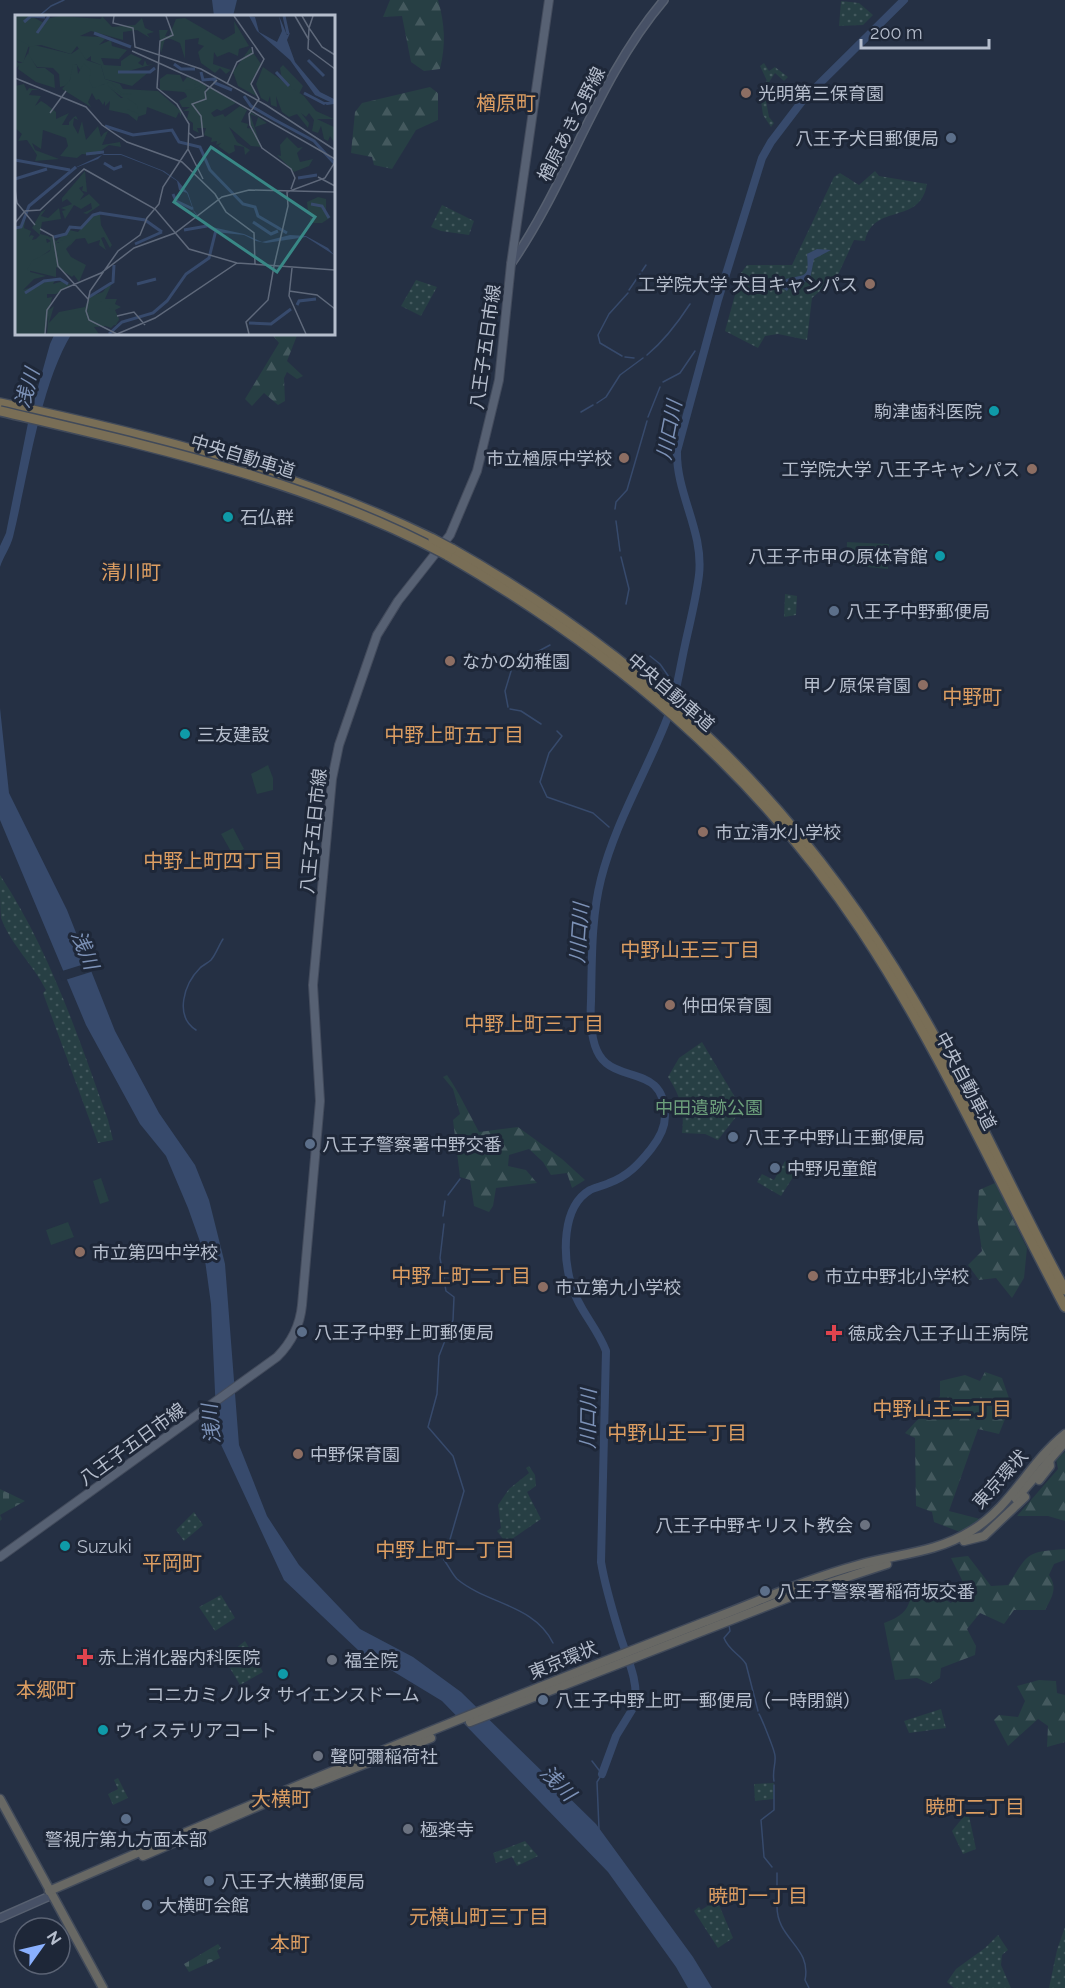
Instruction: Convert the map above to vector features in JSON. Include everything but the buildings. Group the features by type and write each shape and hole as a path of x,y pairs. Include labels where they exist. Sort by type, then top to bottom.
{"highway":[{"name":"中央自動車道","path":"0,403 123,430 232,459 334,494 433,539 449,552"},
{"name":"中央自動車道","path":"0,411 229,467 357,513 449,552 524,591 573,624 741,768 867,924 1065,1290"},
{"name":"中央自動車道","path":"913,1007 1065,1307"},
{"name":"東京環状","path":"635,1652 847,1575 932,1554 964,1541 1000,1516 1044,1464 1065,1434"},
{"name":"東京環状","path":"51,1893 266,1796 429,1736 836,1572 932,1549 957,1539 1000,1509 1065,1442"},
{"path":"964,1541 981,1538 1011,1512 1044,1464"},
{"path":"0,1798 102,1988"}],"main road":[{"name":"八王子五日市線","path":"0,1557 256,1372 288,1345 297,1328 302,1305 320,1101 313,985 330,796 339,745 377,634 398,601 450,535 473,485 499,380 511,264 549,0"},
{"name":"楢原あきる野線","path":"511,264 538,223 579,137 631,42 663,0"},
{"path":"0,1916 51,1893"}],"green space":[{"path":"390,0 438,0 444,34 440,69 424,71 411,62 402,16 383,17"},
{"path":"841,1 859,3 873,15 863,25 839,26"},
{"path":"764,63 769,71 775,67 788,77 784,81 775,73 764,90 769,117 774,123 771,127 763,115 759,87 767,81 760,66"},
{"path":"430,87 438,93 438,120 416,130 392,169 374,165 372,157 351,153 355,112 362,103"},
{"path":"875,171 879,176 927,184 923,197 907,210 878,222 870,229 865,241 854,240 838,275 812,298 807,340 778,334 765,336 758,348 725,331 741,273 747,265 792,265 834,177 840,173 859,185"},
{"path":"442,205 474,221 469,235 441,231 431,227"},
{"path":"416,280 437,287 421,316 401,306"},
{"path":"272,334 298,334 287,361 303,376 297,379 287,372 284,378 285,401 278,405 264,393 252,406 245,399 279,343"},
{"path":"847,542 889,544 888,569 846,565"},
{"path":"785,594 797,596 796,615 784,617"},
{"path":"268,765 273,778 273,790 257,794 251,774"},
{"path":"233,828 244,849 233,855 221,834"},
{"path":"0,875 34,934 62,995 86,1057 113,1140 98,1143 43,993 46,990 5,928 1,918"},
{"name":"中田遺跡公園","path":"702,1042 742,1109 718,1140 705,1134 682,1133 681,1104 668,1077 679,1058"},
{"path":"447,1075 479,1132 518,1127 562,1159 585,1180 572,1188 567,1173 551,1175 543,1162 529,1149 509,1155 508,1166 526,1170 537,1183 496,1188 493,1206 489,1212 474,1206 470,1180 460,1177 453,1120 460,1114 453,1089 443,1077"},
{"path":"785,1161 795,1174 781,1196 757,1182 762,1174 774,1180"},
{"path":"101,1178 109,1201 100,1204 93,1181"},
{"path":"995,1183 1027,1248 1024,1278 1012,1298 996,1278 979,1280 968,1265 982,1251 977,1217 979,1190"},
{"path":"68,1222 74,1237 51,1245 46,1230"},
{"path":"985,1372 1002,1378 1011,1404 999,1434 978,1429 949,1511 980,1519 960,1532 934,1522 932,1512 916,1506 915,1438 905,1433 940,1396 940,1381 965,1375 980,1381"},
{"path":"1065,1452 1065,1521 1048,1516 1017,1516 1058,1469 1056,1459"},
{"path":"529,1466 535,1475 536,1486 527,1492 541,1519 506,1543 497,1531 501,1528 498,1505 509,1489 529,1473 526,1468"},
{"path":"0,1489 25,1501 0,1515"},
{"path":"194,1512 203,1525 184,1541 176,1530"},
{"path":"1065,1549 1065,1560 1054,1564 1049,1575 1054,1588 1045,1610 1014,1610 1004,1624 980,1613 967,1629 976,1646 975,1655 941,1668 940,1678 930,1684 917,1678 895,1680 884,1623 898,1617 906,1609 912,1584 923,1586 951,1603 964,1584 951,1558 968,1556 991,1586 1008,1585 1029,1556 1042,1551"},
{"path":"221,1595 235,1618 215,1631 199,1607"},
{"path":"245,1641 263,1672 240,1685 224,1658"},
{"path":"1039,1680 1056,1681 1057,1693 1065,1695 1065,1742 1047,1747 1048,1726 1038,1719 1008,1746 994,1720 999,1715 1018,1717 1025,1701 1017,1686"},
{"path":"941,1709 946,1728 909,1733 904,1721"},
{"path":"118,1778 128,1798 113,1805 108,1794 118,1789 114,1780"},
{"path":"774,1783 774,1799 755,1801 754,1784"},
{"path":"968,1811 976,1849 963,1854 952,1831"},
{"path":"525,1841 538,1856 517,1866 512,1857 496,1863 493,1853"},
{"path":"717,1900 733,1938 718,1948 694,1911 699,1907 701,1910"},
{"path":"1065,1927 1065,1988 1049,1988 1057,1950"},
{"path":"998,1935 1008,1950 1002,1955 1001,1965 1011,1988 954,1988 947,1982 956,1969 985,1948"},
{"path":"218,1944 221,1948 217,1951 220,1958 189,1972 184,1964"}],"water":[{"path":"212,0 237,0 233,15 214,15"},
{"path":"817,249 831,250 814,259 810,279 803,283 793,281 787,291 782,288 786,279 805,274 808,267 807,254"},
{"path":"55,334 71,334 51,378 43,404 13,537 0,567 0,546 6,533 28,423"},
{"path":"0,708 9,793 67,910 115,1031 159,1113 195,1165 209,1200 225,1264 239,1445 267,1516 299,1565 360,1629 413,1657 461,1692 596,1824 693,1957 712,1988 688,1988 676,1967 608,1872 442,1701 358,1650 284,1580 217,1436 211,1304 204,1253 188,1208 166,1156 140,1124 86,1025 0,820"}],"pier":[{"path":"91,962 94,971 62,981 59,972"}],"waterway":[{"path":"40,15 51,6 64,0"},
{"name":"川口川","path":"602,1774 616,1736 635,1705 636,1696 631,1668 609,1597 601,1562 606,1351 578,1302 571,1284 568,1273 567,1233 569,1220 581,1198 590,1190 622,1177 637,1165 659,1137 665,1116 659,1090 652,1083 615,1069 606,1063 594,1043 591,1017 592,955 598,894 614,839 665,724 677,685 699,575 698,543 681,482 677,451 718,300 762,158 771,142 803,100 904,0"},
{"path":"642,271 646,265"},
{"path":"629,290 640,274"},
{"path":"622,356 600,343 598,335 609,314 628,293"},
{"path":"647,355 670,331 690,304"},
{"path":"663,382 680,373 695,351"},
{"path":"625,357 634,358"},
{"path":"597,403 606,397 620,375 643,358"},
{"path":"648,417 660,387"},
{"path":"581,412 593,405"},
{"path":"615,509 616,502 627,490 647,421"},
{"path":"616,521 620,551"},
{"path":"621,557 629,589 626,604"},
{"path":"513,665 550,645"},
{"path":"650,656 660,664 669,677"},
{"path":"508,707 505,691 512,668"},
{"path":"510,709 521,711 541,724"},
{"path":"557,731 562,736 549,753 540,782 547,797 593,813 609,827"},
{"path":"196,1030 185,1017 183,1008 186,991 194,975 211,960 223,939"},
{"path":"448,1195 460,1179"},
{"path":"443,1216 445,1201"},
{"path":"444,1224 440,1258 446,1291 454,1297 453,1320 439,1356 437,1394 428,1427 453,1456 464,1491 444,1560 453,1575 469,1587 535,1620 553,1643"},
{"path":"729,1625 730,1631 724,1638 746,1664 758,1711"},
{"path":"759,1714 774,1753 774,1781"},
{"name":"川口川","path":"592,1761 602,1774 597,1782 599,1829"},
{"path":"772,1867 764,1857 761,1820 774,1810 774,1785"},
{"path":"777,1873 777,1902"},
{"path":"777,1905 782,1927 803,1959 806,1968 805,1980 809,1988"}],"place":[{"name":"光明第三保育園","path":"746,93"},
{"name":"八王子犬目郵便局","path":"951,138"},
{"name":"工学院大学 犬目キャンパス","path":"870,284"},
{"name":"駒津歯科医院","path":"994,411"},
{"name":"市立楢原中学校","path":"624,458"},
{"name":"工学院大学 八王子キャンパス","path":"1032,469"},
{"name":"石仏群","path":"228,517"},
{"name":"八王子市甲の原体育館","path":"940,556"},
{"name":"八王子中野郵便局","path":"834,611"},
{"name":"なかの幼稚園","path":"450,661"},
{"name":"甲ノ原保育園","path":"923,685"},
{"name":"三友建設","path":"185,734"},
{"name":"市立清水小学校","path":"703,832"},
{"name":"仲田保育園","path":"670,1005"},
{"name":"八王子中野山王郵便局","path":"733,1137"},
{"name":"八王子警察署中野交番","path":"310,1144"},
{"name":"中野児童館","path":"775,1168"},
{"name":"市立第四中学校","path":"80,1252"},
{"name":"市立中野北小学校","path":"813,1276"},
{"name":"市立第九小学校","path":"543,1287"},
{"name":"八王子中野上町郵便局","path":"302,1332"},
{"name":"徳成会八王子山王病院","path":"834,1333"},
{"name":"中野保育園","path":"298,1454"},
{"name":"八王子中野キリスト教会","path":"865,1525"},
{"name":"Suzuki","path":"65,1546"},
{"name":"八王子警察署稲荷坂交番","path":"765,1591"},
{"name":"赤上消化器内科医院","path":"85,1657"},
{"name":"福全院","path":"332,1660"},
{"name":"コニカミノルタ サイエンスドーム","path":"283,1674"},
{"name":"八王子中野上町一郵便局（一時閉鎖）","path":"543,1700"},
{"name":"ウィステリアコート","path":"103,1730"},
{"name":"聲阿彌稲荷社","path":"318,1756"},
{"name":"警視庁第九方面本部","path":"126,1819"},
{"name":"極楽寺","path":"408,1829"},
{"name":"八王子大横郵便局","path":"209,1881"},
{"name":"大横町会館","path":"147,1905"}],"district":[{"name":"楢原町","path":"506,103"},
{"name":"清川町","path":"131,572"},
{"name":"中野町","path":"972,697"},
{"name":"中野上町五丁目","path":"454,735"},
{"name":"中野上町四丁目","path":"213,861"},
{"name":"中野山王三丁目","path":"690,950"},
{"name":"中野上町三丁目","path":"534,1024"},
{"name":"中野上町二丁目","path":"461,1276"},
{"name":"中野山王二丁目","path":"942,1409"},
{"name":"中野山王一丁目","path":"677,1433"},
{"name":"中野上町一丁目","path":"445,1550"},
{"name":"平岡町","path":"172,1563"},
{"name":"本郷町","path":"46,1690"},
{"name":"大横町","path":"281,1799"},
{"name":"暁町二丁目","path":"975,1807"},
{"name":"暁町一丁目","path":"758,1896"},
{"name":"元横山町三丁目","path":"479,1917"},
{"name":"本町","path":"290,1944"}],"water label":[{"name":"浅川","path":"27,388"},
{"name":"浅川","path":"85,950"},
{"name":"浅川","path":"211,1424"},
{"name":"浅川","path":"558,1783"}]}
